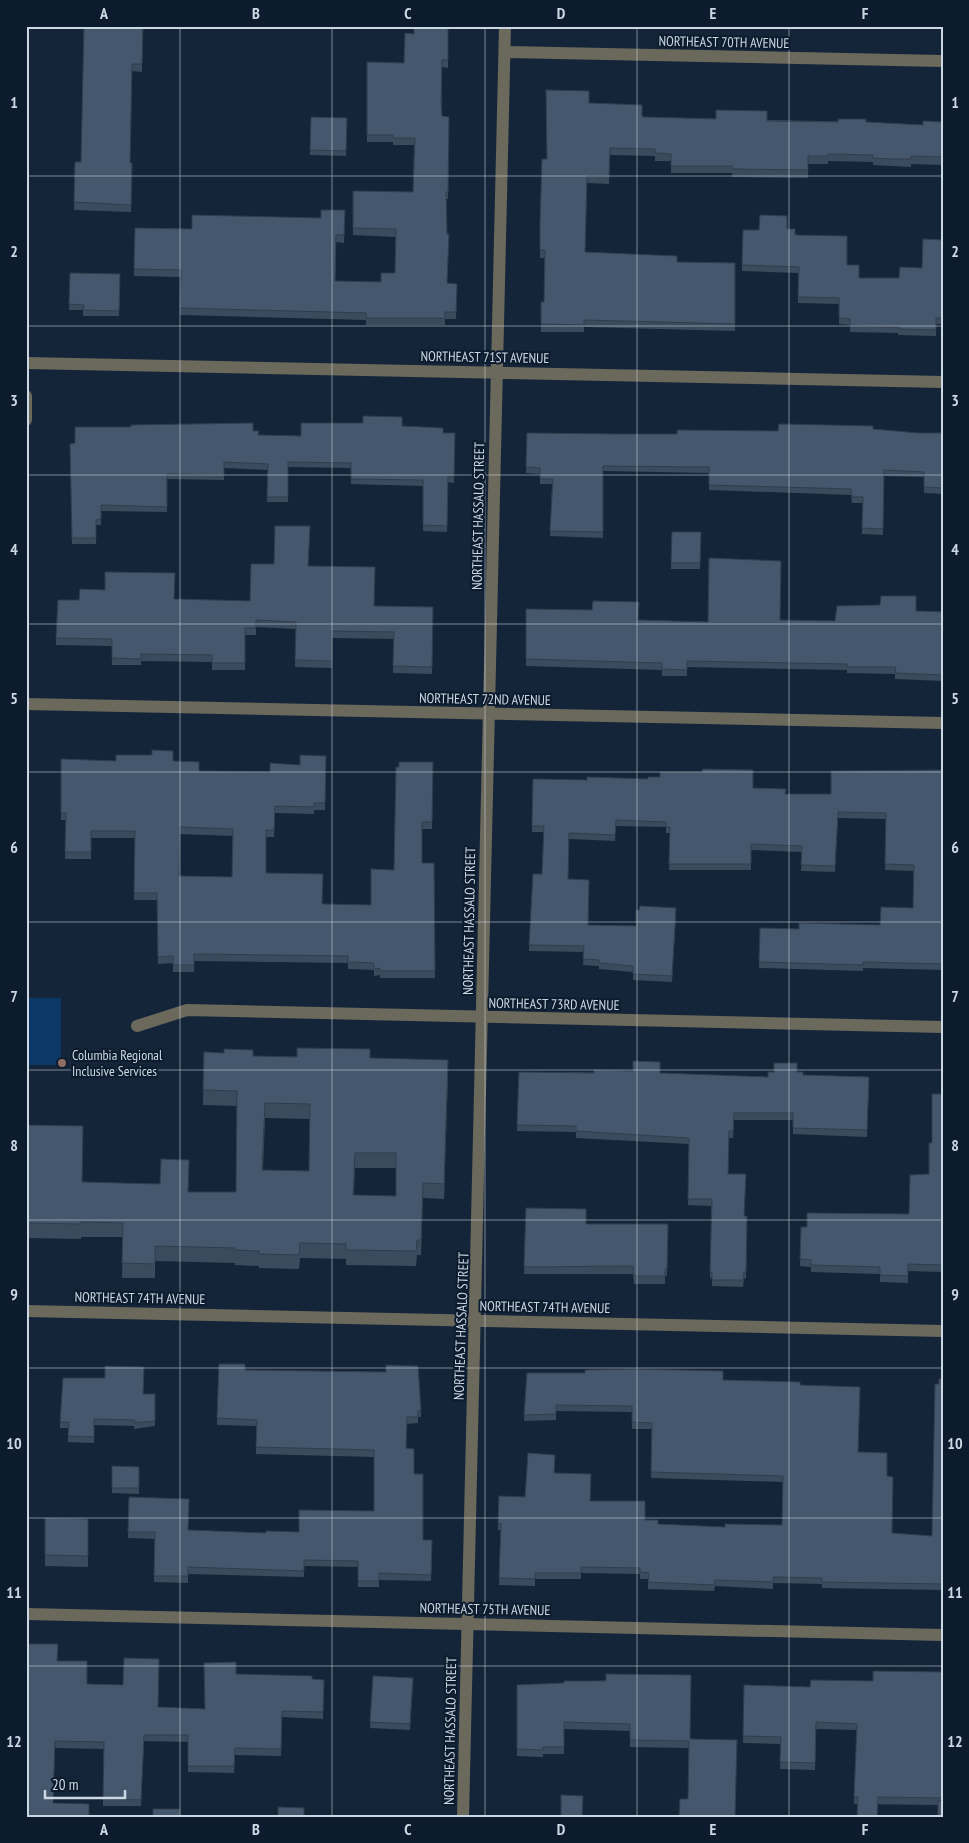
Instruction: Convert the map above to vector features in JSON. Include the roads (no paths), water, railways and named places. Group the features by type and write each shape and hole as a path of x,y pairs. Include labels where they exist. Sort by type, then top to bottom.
{"street":[{"name":"NORTHEAST HASSALO STREET","path":"463,1817 483,1018 496,372 506,26"},
{"name":"NORTHEAST 70TH AVENUE","path":"505,52 943,61"},
{"name":"NORTHEAST 71ST AVENUE","path":"26,363 943,382"},
{"path":"26,396 26,420"},
{"name":"NORTHEAST 72ND AVENUE","path":"26,704 943,723"},
{"name":"NORTHEAST 73RD AVENUE","path":"137,1026 187,1010 943,1027"},
{"name":"NORTHEAST 74TH AVENUE","path":"26,1311 943,1331"},
{"name":"NORTHEAST 75TH AVENUE","path":"26,1614 943,1635"}],"place":[{"name":"Columbia Regional Inclusive Services","path":"62,1063"}]}
